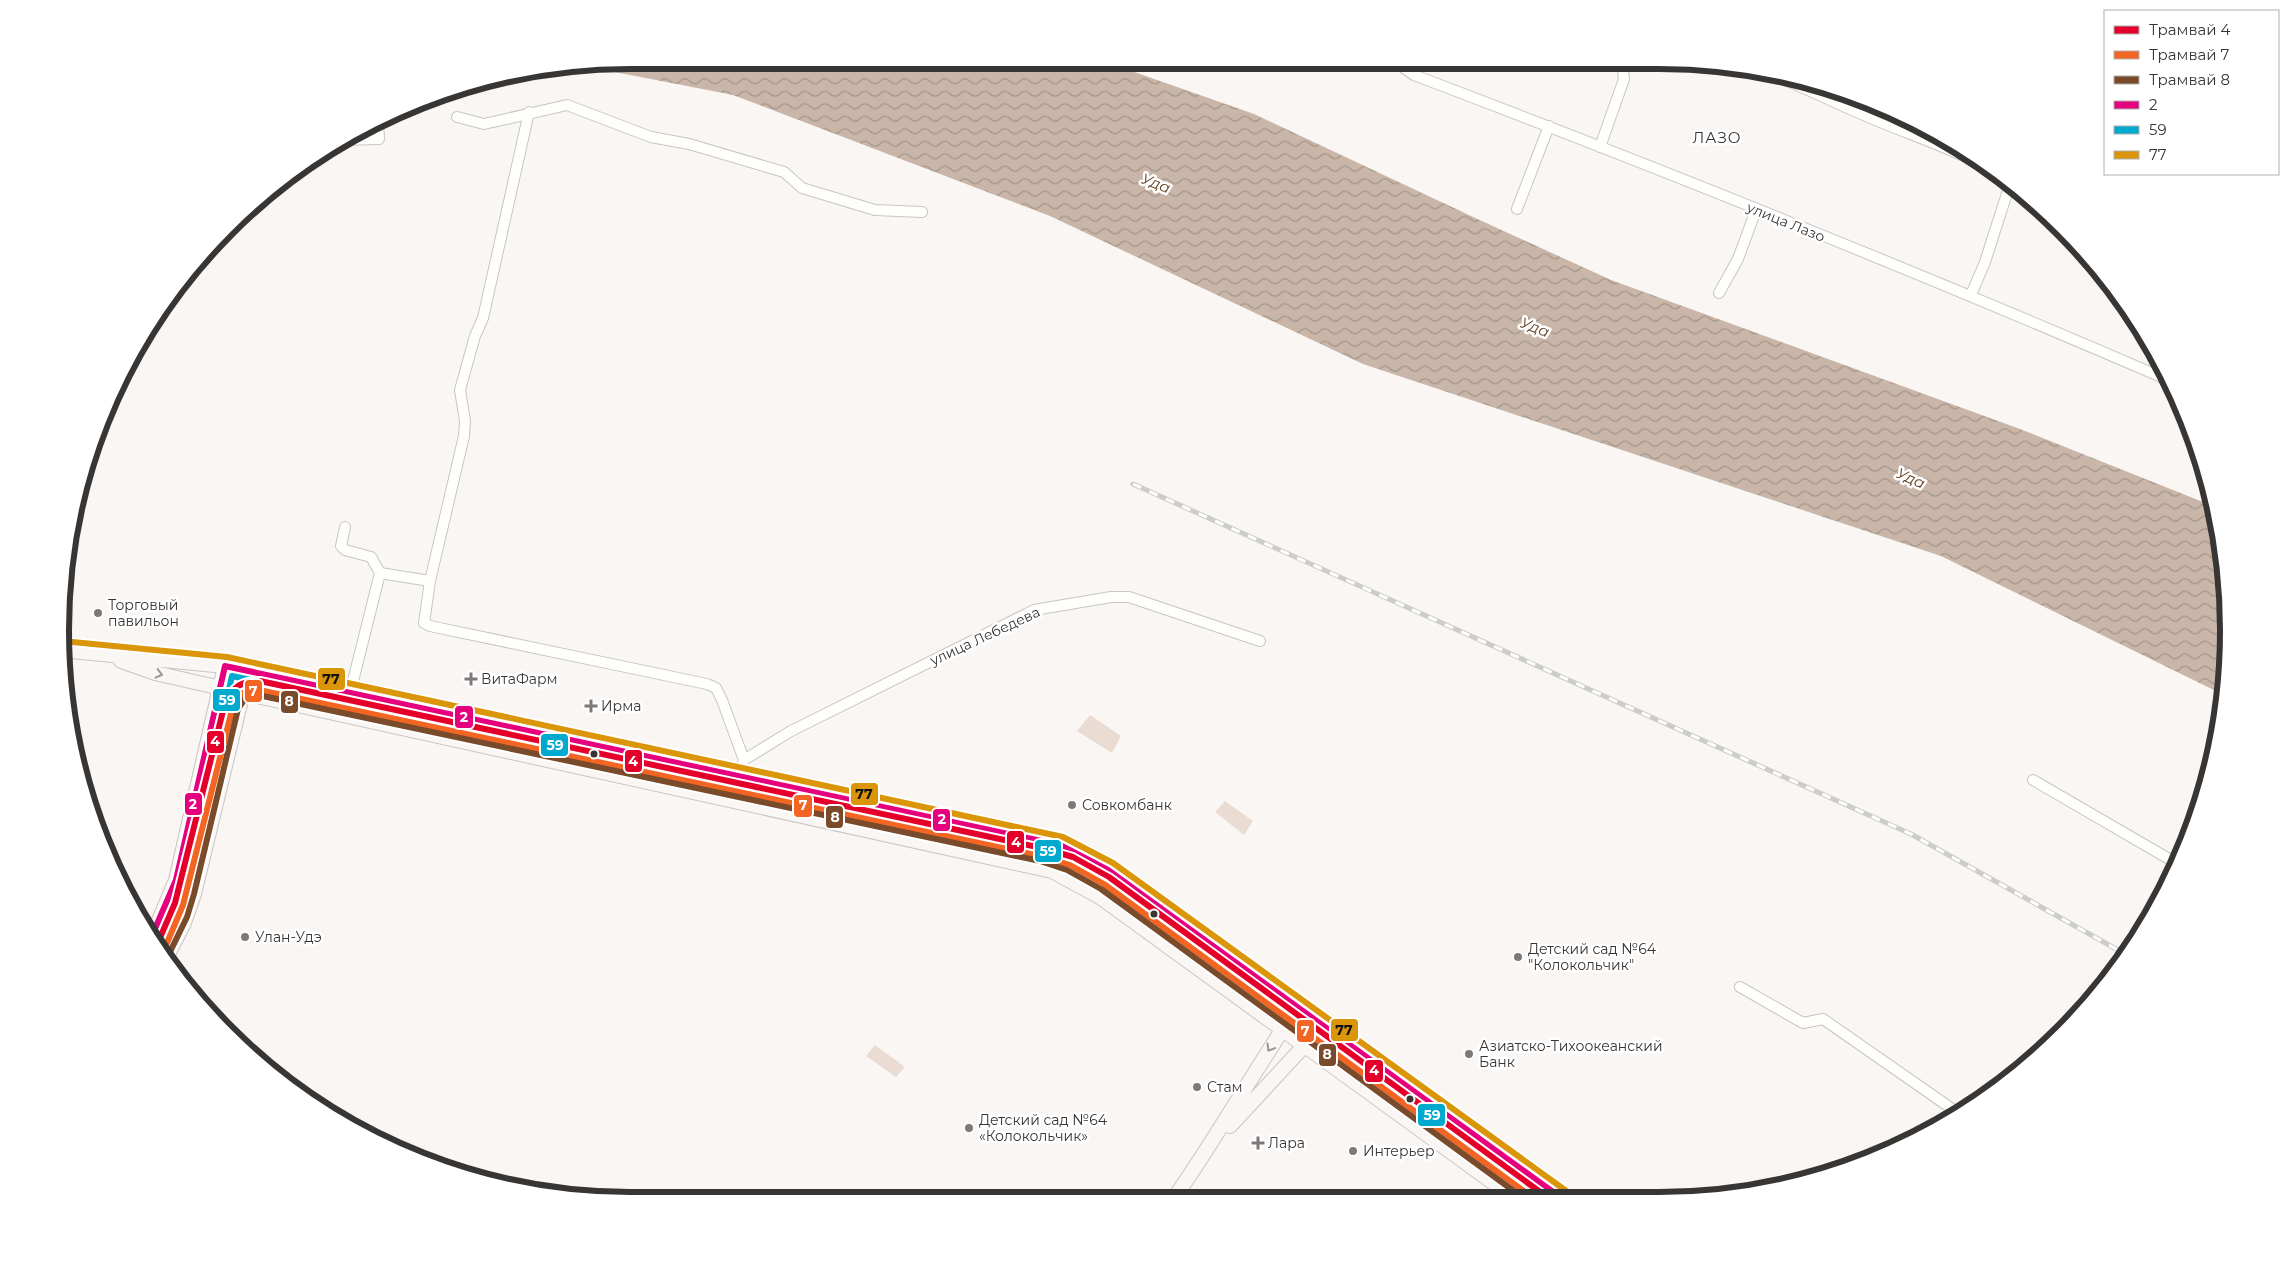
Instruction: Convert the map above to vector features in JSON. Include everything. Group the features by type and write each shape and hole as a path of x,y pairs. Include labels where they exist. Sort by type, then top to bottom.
{"main road":[{"path":"70,651 237,669 1060,845 1108,870 1553,1192"},
{"path":"97,653 155,673 243,693 1052,870 1100,897 1505,1192"},
{"path":"155,930 176,880 218,687 237,669"},
{"path":"170,952 189,908 243,693 237,669"},
{"path":"168,900 189,908"},
{"path":"1178,1192 1209,1149 1281,1030 1298,1007"},
{"path":"1209,1149 1304,1046 1320,1023"}],"street":[{"name":"улица Лазо","path":"1405,69 1414,75 1549,126 1971,295 2159,376"},
{"path":"1600,147 1624,79 1622,69"},
{"path":"1811,90 1876,120 1945,148"},
{"path":"458,118 484,124 567,104 651,137 689,144 784,172 802,188 838,199 875,210 922,212"},
{"path":"529,112 483,318 475,336 460,390 465,421 464,436 430,581 423,616 424,623 430,626 707,684 716,688 744,760 738,776"},
{"path":"1517,209 1549,126"},
{"path":"358,140 379,139 378,129"},
{"path":"1971,295 1985,262 2008,191"},
{"path":"1719,292 1738,259 1756,210"},
{"path":"345,527 341,546 344,550 371,557 380,573 350,693"},
{"path":"380,573 430,581"},
{"name":"улица Лебедева","path":"744,760 791,731 1034,610 1111,597 1129,597 1260,640"},
{"path":"2033,780 2170,860"},
{"path":"1740,987 1802,1023 1823,1018 1952,1109"}],"shaded area":[{"path":"1090,715 1121,736 1112,753 1077,731"},
{"path":"1225,801 1253,821 1244,835 1215,812"},
{"path":"875,1045 905,1067 896,1077 866,1056"}],"water":[{"name":"Уда","path":"1126,69 1254,114 1611,280 2020,429 2205,503 2215,557 2219,594 2220,630 2216,691 1941,556 1363,364 1050,216 733,95 603,70"}],"railway":[{"path":"1133,484 1911,834 2120,951"}],"tram line":[{"name":"4","path":"160,938 175,903 225,703 231,693 243,683 260,681 1042,848 1073,857 1109,877 1540,1192"},
{"name":"7","path":"166,946 183,905 233,706 243,693 259,690 1040,856 1070,865 1104,884 1525,1192"},
{"name":"8","path":"170,952 187,917 194,894 238,709 246,697 258,695 1040,861 1067,870 1101,889 1515,1192"}],"transit line":[{"name":"77","path":"69,642 227,657 1063,837 1113,863 1565,1190"},
{"name":"2","path":"225,666 1060,845 1108,870 1553,1192"},
{"name":"2","path":"155,929 176,880 225,666"},
{"name":"59","path":"160,939 185,882 232,676 1057,853 1103,877 1538,1192"}],"place":[{"name":"Торговый павильон","path":"98,613"},
{"name":"ВитаФарм","path":"471,679"},
{"name":"Ирма","path":"591,706"},
{"name":"Совкомбанк","path":"1072,805"},
{"name":"Улан-Удэ","path":"245,937"},
{"name":"Детский сад №64 \"Колокольчик\"","path":"1518,957"},
{"name":"Азиатско-Тихоокеанский Банк","path":"1469,1054"},
{"name":"Стам","path":"1197,1087"},
{"name":"Детский сад №64 «Колокольчик»","path":"969,1128"},
{"name":"Лара","path":"1258,1143"},
{"name":"Интерьер","path":"1353,1151"}],"district":[{"name":"ЛАЗО","path":"1717,137"}]}
